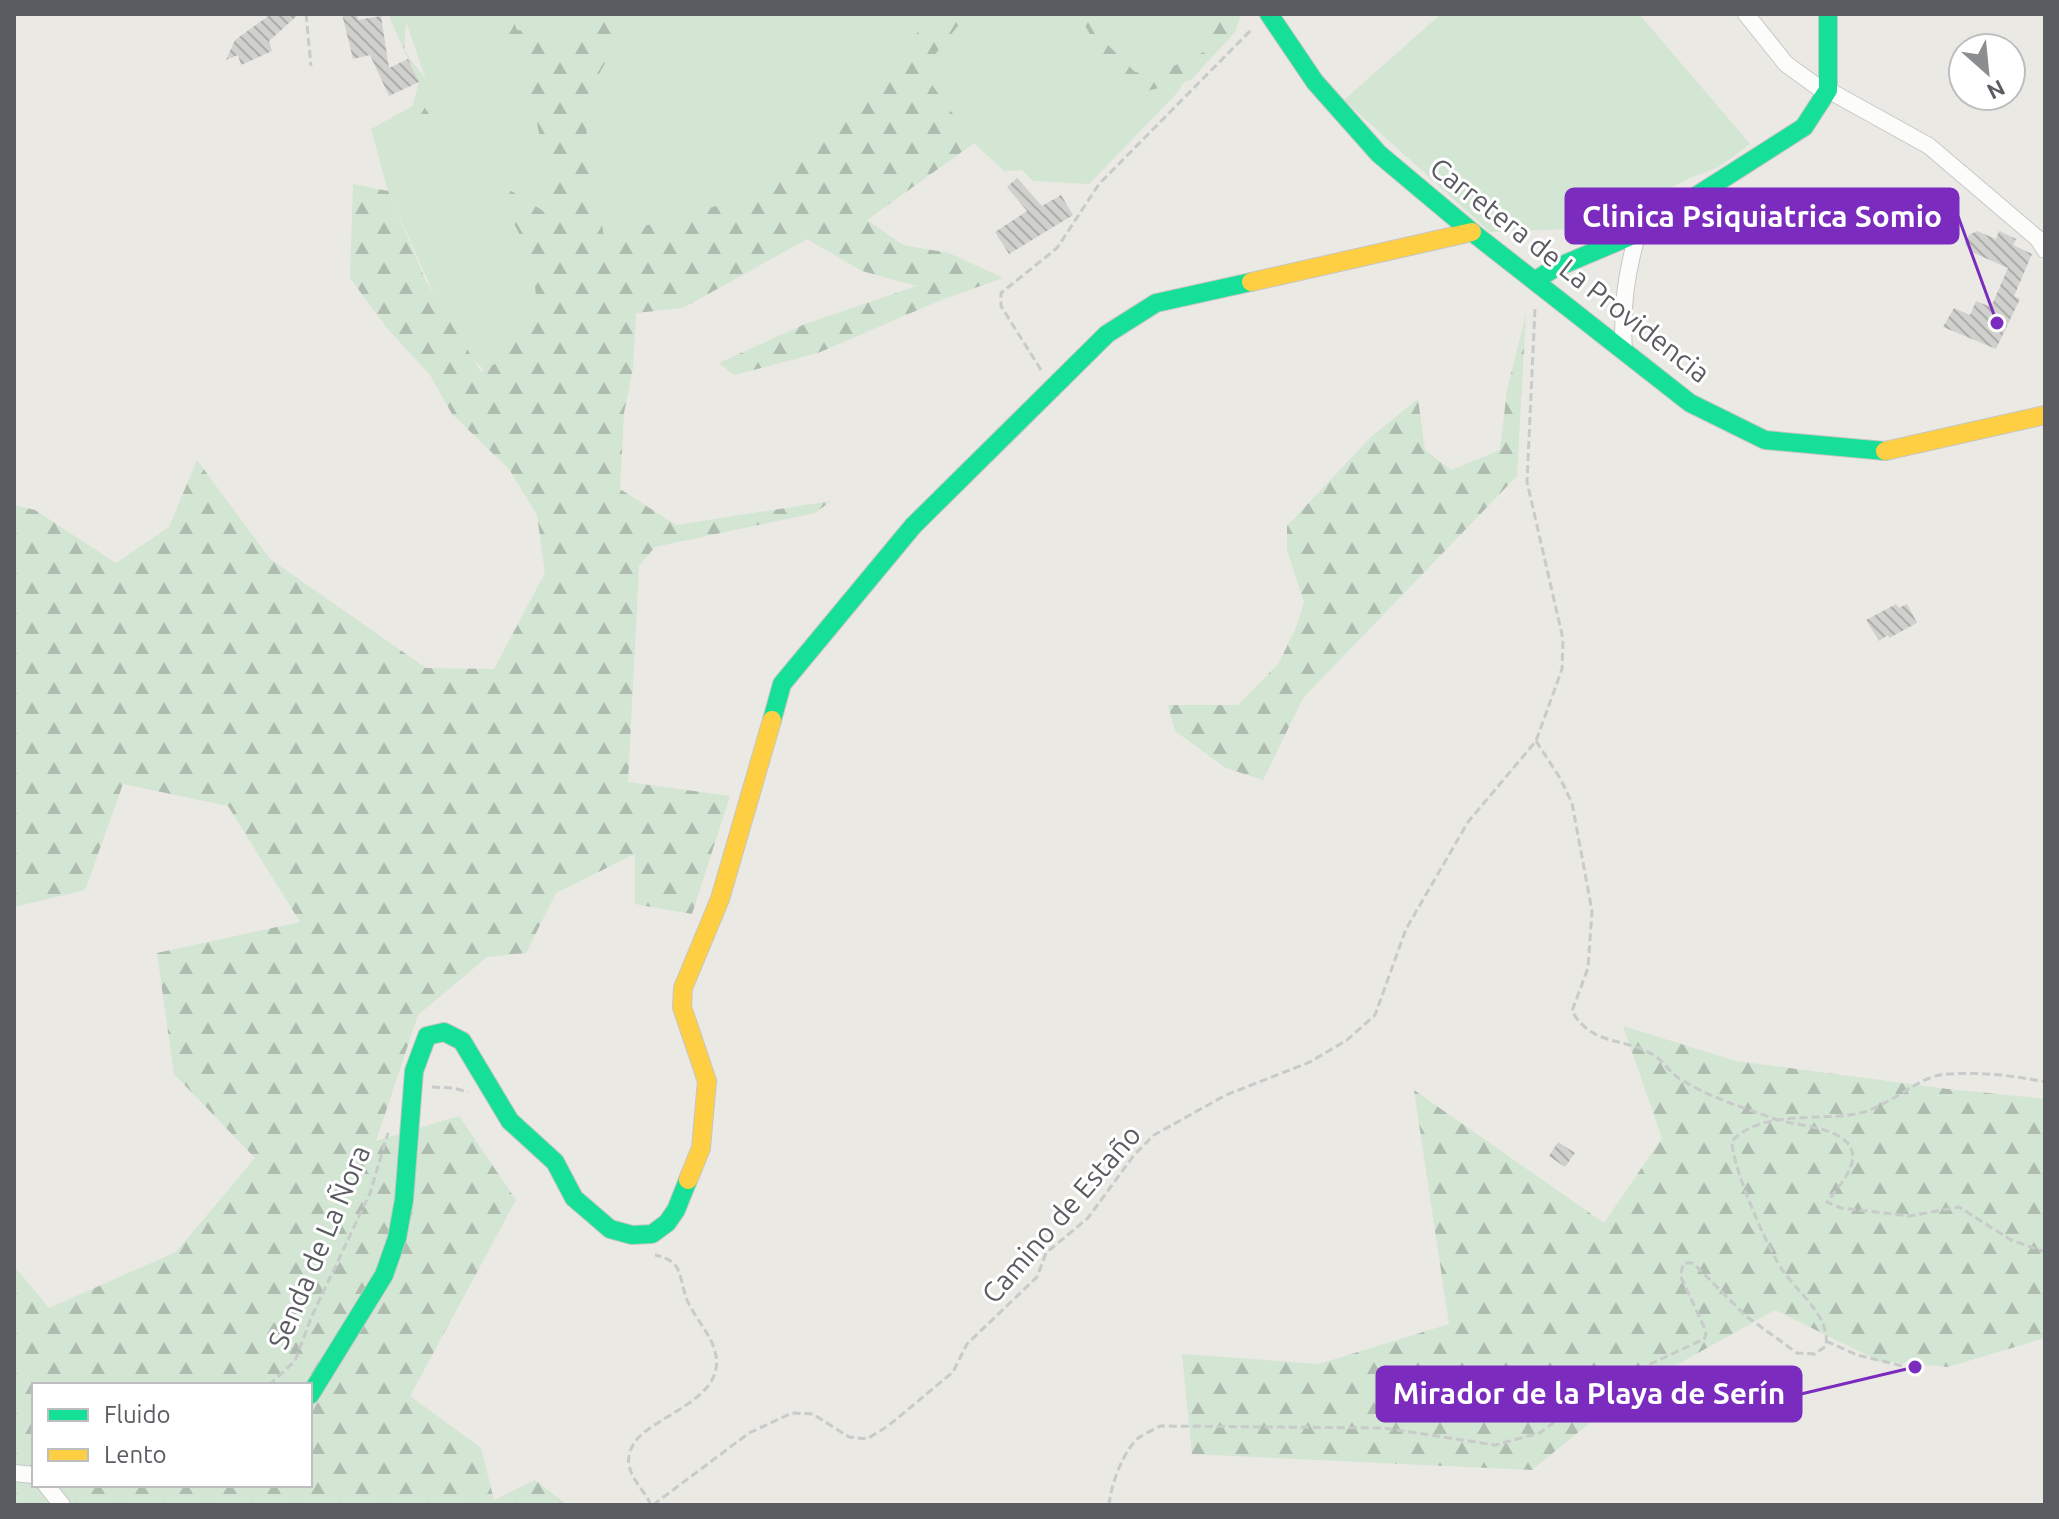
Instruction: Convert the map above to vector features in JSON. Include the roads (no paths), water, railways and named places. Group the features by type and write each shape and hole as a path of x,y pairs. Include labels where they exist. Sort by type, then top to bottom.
{"street":[{"path":"1746,14 1786,64 1827,92 1929,146 2038,239 2045,250"},
{"path":"1536,280 1553,269 1638,233 1804,127 1827,92 1828,14"},
{"name":"Carretera de La Providencia","path":"1262,20 1379,154 1472,232 1690,403 1765,440 1881,452 2045,415"},
{"path":"312,1392 384,1275 397,1238 404,1200 414,1071 427,1036 444,1032 462,1041 510,1121 555,1162 574,1198 610,1229 632,1235 652,1234 667,1223 676,1210 701,1148 707,1081 682,1007 683,988 720,899 782,684 913,526 1107,334 1156,303 1472,232"},
{"path":"1624,351 1623,309 1629,263 1638,233"},
{"path":"48,1487 62,1505"}],"place":[{"name":"Clinica Psiquiatrica Somio","path":"1997,323"},
{"name":"Mirador de la Playa de Serín","path":"1915,1367"}]}
